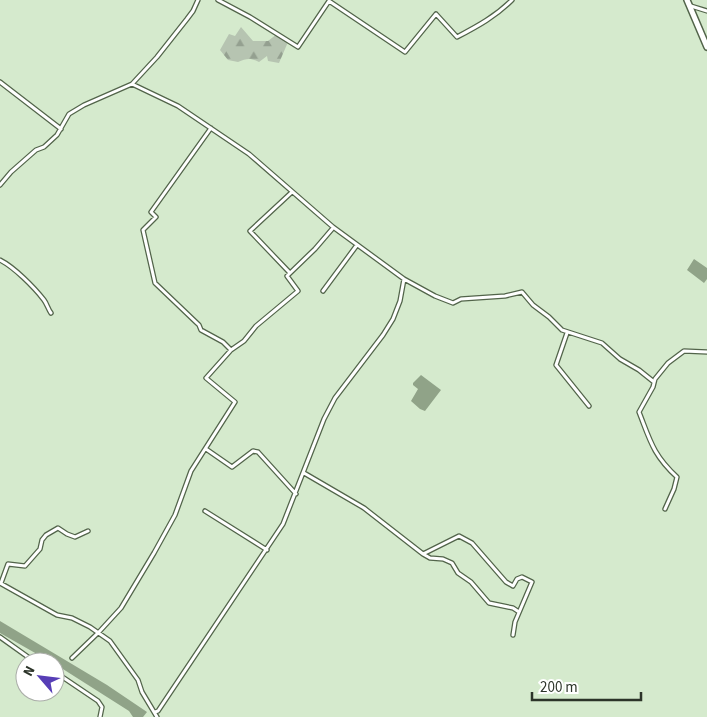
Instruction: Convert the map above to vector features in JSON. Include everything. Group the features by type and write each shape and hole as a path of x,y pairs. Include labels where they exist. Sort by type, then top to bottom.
{"highway":[{"path":"687,0 707,47"}],"street":[{"path":"0,184 36,150 50,142 61,129 69,114 84,105 132,84 181,27 193,11 198,0"},
{"path":"218,0 250,17 298,47 329,0 405,52 436,14 458,37 500,12 512,0"},
{"path":"690,6 707,11"},
{"path":"0,82 61,129"},
{"path":"132,84 178,106 249,154 333,228 404,279 435,296 453,303 461,299 505,296 522,292 533,305 562,330 602,343 620,359 639,370 654,382"},
{"path":"211,128 151,212 156,217 143,230 155,284 199,325 201,330 223,342 231,350"},
{"path":"290,273 250,231 292,192"},
{"path":"72,658 121,608 174,515 191,471 235,402 206,378 231,350 244,341 256,326 298,292 287,276 315,249 333,228"},
{"path":"323,291 357,245"},
{"path":"0,260 8,264 28,283 45,301 51,313"},
{"path":"156,712 208,639 283,524 324,419 335,398 374,348 393,319 400,301 404,279"},
{"path":"567,333 556,365 589,406"},
{"path":"665,509 677,477 652,447 639,412 654,382 668,364 684,351 707,352"},
{"path":"206,449 232,467 253,451 258,452 296,494"},
{"path":"304,473 364,508 423,554 430,558 443,559 452,563 458,573 471,582 489,603 513,608 519,612"},
{"path":"205,511 267,550"},
{"path":"88,531 75,537 58,528 46,534 40,549 26,566 8,564 1,583 57,615 72,618 99,632 110,641 138,680 142,692 158,717"},
{"path":"423,554 459,536 472,543 506,582 513,586 516,579 522,577 532,582 515,622 513,635"},
{"path":"0,637 21,652"},
{"path":"65,679 98,701 102,709 100,717"}],"green space":[{"path":"241,27 253,41 268,41 277,34 288,42 279,63 268,61 267,56 259,62 249,59 238,62 228,60 220,50 229,34 235,36"}],"shaded area":[{"path":"694,259 707,268 707,279 704,283 687,270"},
{"path":"421,375 441,390 425,411 411,401 418,389 413,383"},
{"path":"0,621 52,652 33,652 0,633"},
{"path":"65,660 147,712 143,717 133,717 129,711 65,670"}]}
